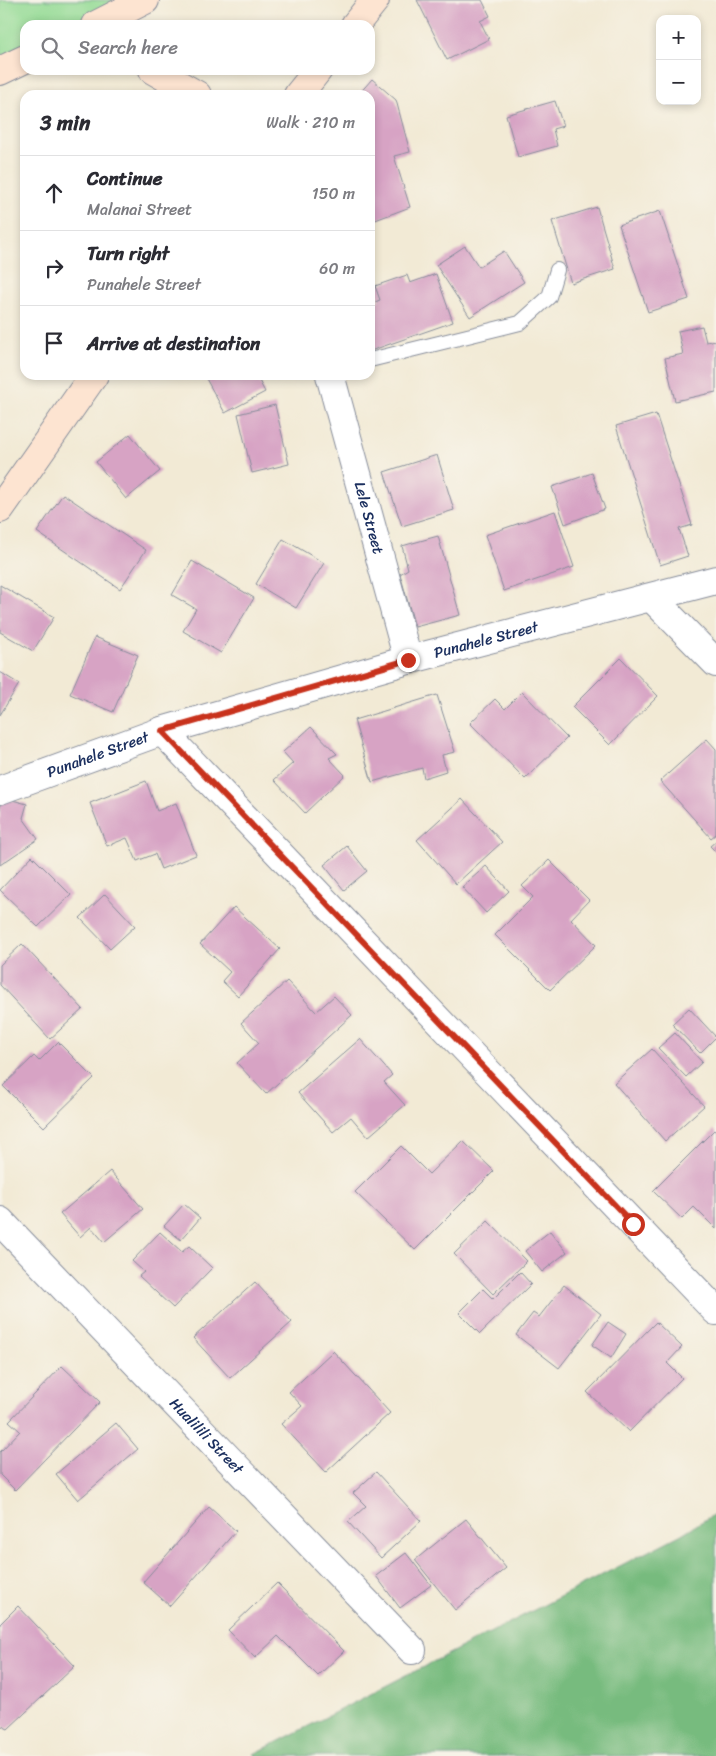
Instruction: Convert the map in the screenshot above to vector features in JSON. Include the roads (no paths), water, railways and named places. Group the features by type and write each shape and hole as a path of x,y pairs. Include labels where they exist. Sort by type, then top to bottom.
{"street":[{"path":"106,20 145,0"},
{"path":"359,20 375,0"},
{"path":"0,71 20,61"},
{"path":"162,75 189,90"},
{"path":"302,90 314,75"},
{"path":"0,509 90,380"},
{"name":"Lele Street","path":"331,380 408,660"},
{"name":"Punahele Street","path":"0,790 162,731 408,660 716,580"},
{"path":"652,598 716,663"},
{"path":"162,731 716,1311"},
{"name":"Hualilili Street","path":"0,1221 412,1650"}],"lane":[{"path":"375,359 520,322 549,297 557,270"}]}
